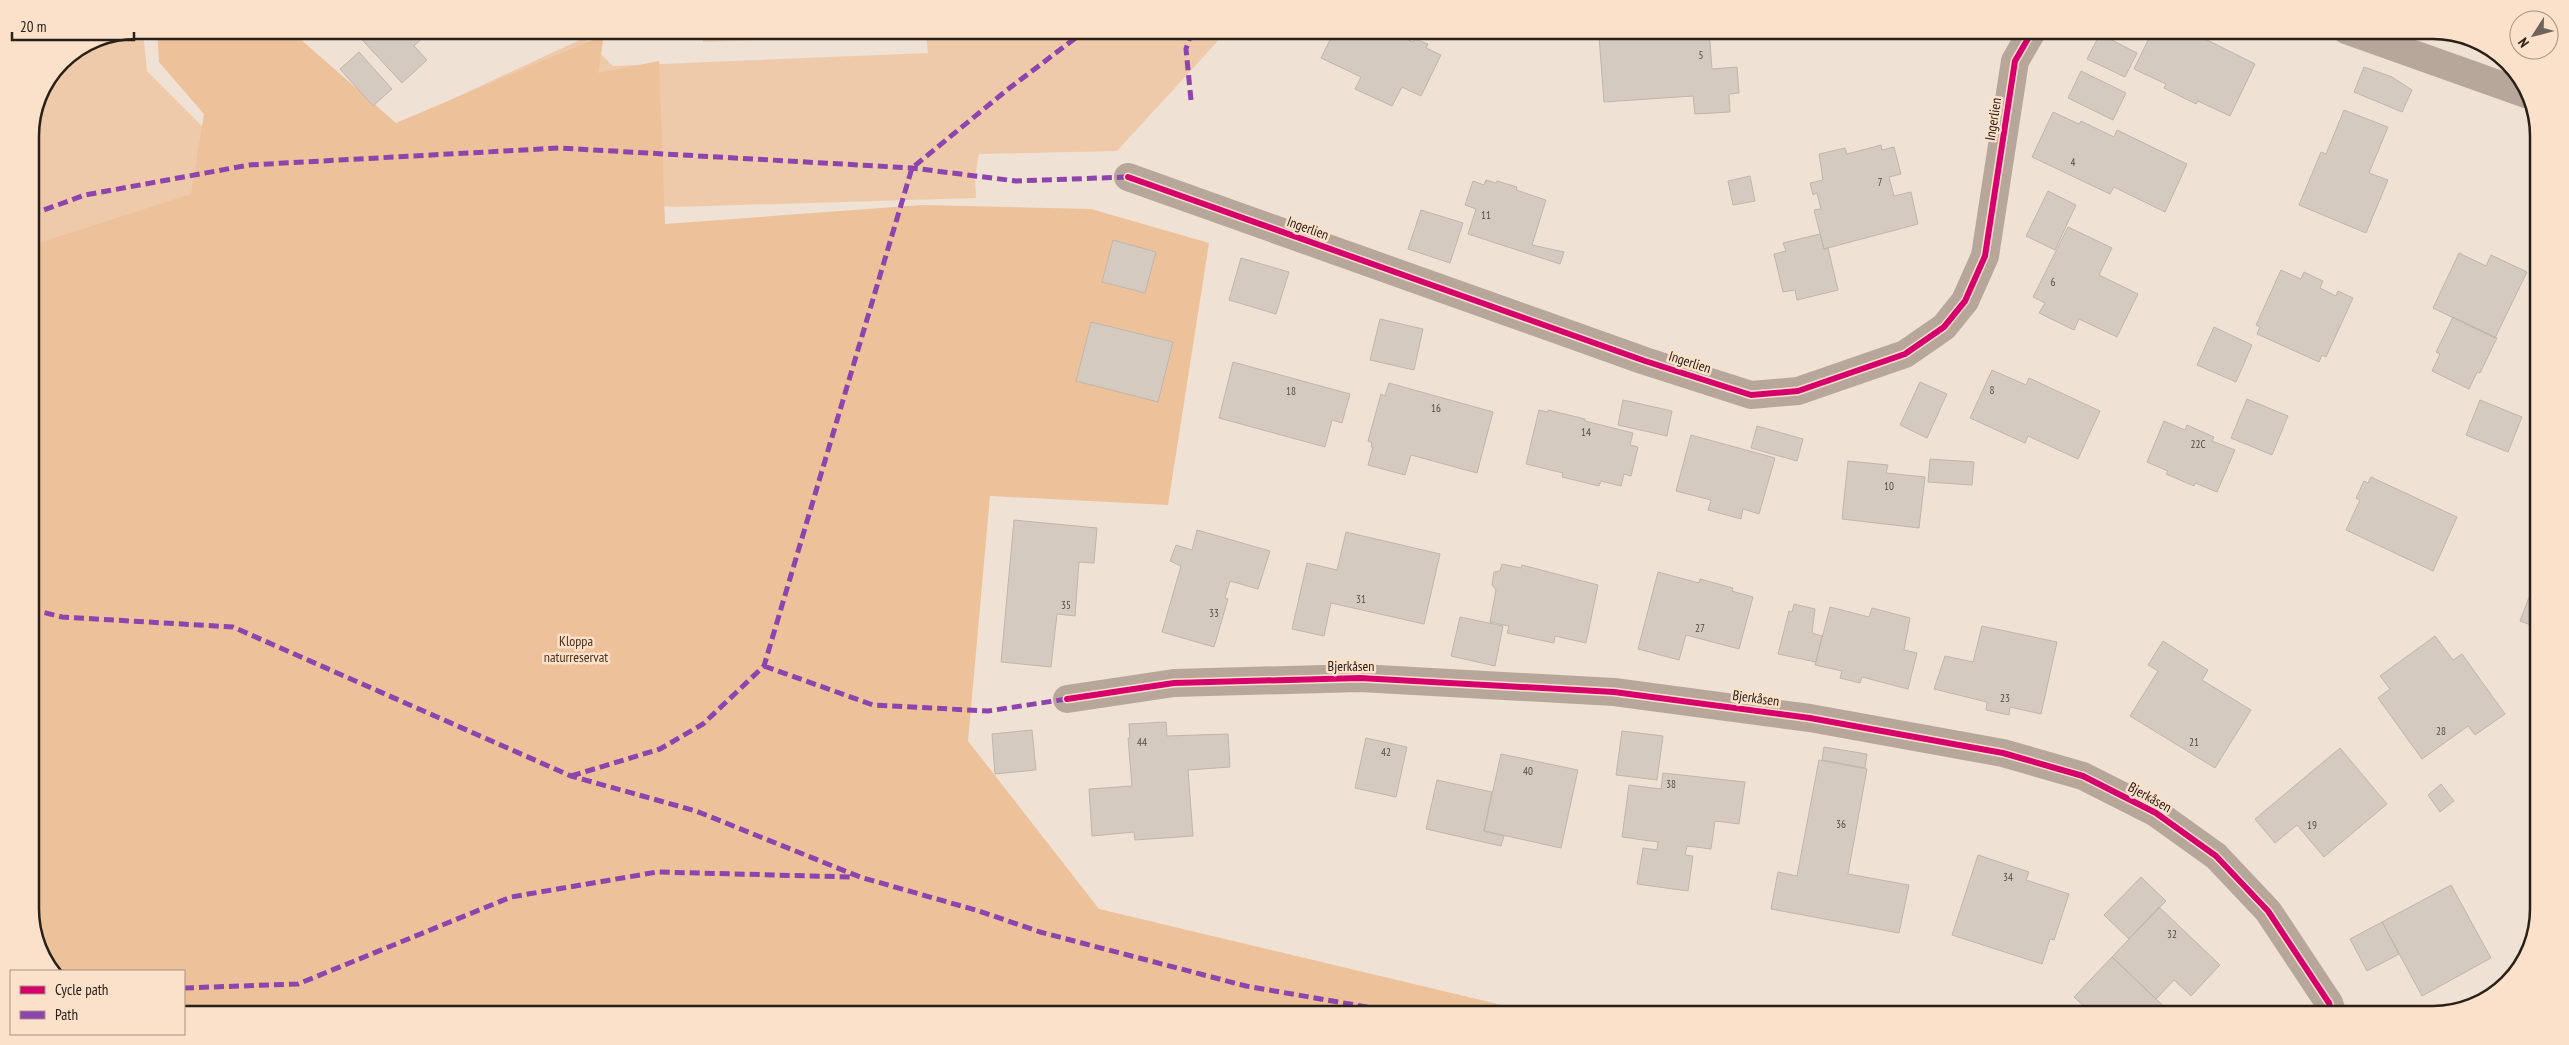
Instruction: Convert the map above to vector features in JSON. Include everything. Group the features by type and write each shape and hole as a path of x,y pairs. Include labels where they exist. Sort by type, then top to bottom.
{"street":[{"name":"Ingerlien","path":"1128,177 1689,376 1751,395 1798,391 1905,354 1944,327 1965,301 1985,256 2015,61 2027,39"},
{"path":"2371,39 2519,92"},
{"name":"Bjerkåsen","path":"1067,700 1174,684 1360,678 1614,692 1810,718 2003,753 2083,776 2156,813 2216,856 2268,911 2330,1006"}],"shaded area":[{"path":"144,39 147,71 207,131 375,135 582,39 585,39 613,66 928,53 927,39 1220,39 1117,151 979,154 975,176 976,198 676,207 345,190 39,266 39,129 44,104 55,82 67,67 87,52 110,42"},
{"path":"703,39 787,39 703,42"}],"green space":[{"name":"Kloppa naturreservat","path":"158,39 300,39 396,123 595,39 603,39 598,73 659,61 665,224 922,205 1091,209 1209,243 1168,505 990,496 968,741 1099,909 1506,1006 185,1006 185,970 61,970 46,947 39,916 39,243 191,194 204,114 159,62"}],"building":[{"path":"361,39 421,39 414,46 427,60 402,83"},
{"path":"1330,39 1407,39 1413,42 1415,39 1428,44 1426,48 1441,55 1421,96 1402,87 1392,106 1355,89 1361,77 1321,58"},
{"path":"1599,39 1710,39 1712,69 1737,67 1739,93 1729,94 1730,112 1695,114 1693,96 1604,102"},
{"path":"2097,39 2110,39 2137,53 2125,77 2087,59"},
{"path":"2149,39 2205,39 2255,64 2230,116 2198,101 2196,104 2164,88 2166,84 2134,69"},
{"path":"359,52 392,89 373,106 340,69"},
{"path":"2364,67 2392,77 2412,90 2402,112 2354,92"},
{"path":"2081,71 2126,93 2113,120 2068,98"},
{"path":"2344,110 2388,127 2369,173 2388,180 2366,233 2299,205 2321,152 2326,154"},
{"path":"2053,112 2079,124 2081,121 2114,137 2117,130 2187,164 2165,212 2114,187 2110,194 2032,157"},
{"path":"1881,145 1882,150 1894,147 1901,174 1889,177 1894,196 1911,192 1918,224 1824,249 1814,210 1821,209 1817,193 1813,195 1810,183 1823,180 1819,154 1845,148 1847,154"},
{"path":"1750,176 1755,201 1733,205 1728,181"},
{"path":"1486,180 1517,187 1516,190 1546,200 1532,245 1564,252 1560,264 1468,234 1476,209 1465,205 1473,181 1484,185"},
{"path":"2048,191 2076,205 2055,250 2026,236"},
{"path":"1421,210 1463,223 1450,263 1408,249"},
{"path":"2068,227 2112,248 2099,275 2138,294 2117,337 2079,319 2074,330 2039,313 2045,303 2033,297"},
{"path":"1820,234 1824,249 1828,248 1838,290 1797,300 1795,290 1783,292 1774,254 1786,251 1783,243"},
{"path":"1113,240 1156,252 1145,293 1102,282"},
{"path":"2459,253 2486,266 2491,255 2527,272 2495,338 2433,308"},
{"path":"1241,258 1289,272 1276,314 1229,300"},
{"path":"2281,270 2301,279 2304,272 2323,281 2320,288 2336,296 2338,291 2353,298 2326,357 2322,355 2319,362 2257,334 2260,327 2256,325"},
{"path":"2453,317 2497,338 2480,373 2477,372 2469,389 2432,371 2440,354 2436,352"},
{"path":"1380,319 1423,329 1414,370 1370,360"},
{"path":"1091,322 1173,342 1158,402 1076,381"},
{"path":"2214,327 2252,345 2236,382 2197,365"},
{"path":"1233,362 1350,394 1342,423 1332,420 1325,447 1219,418"},
{"path":"1992,370 2026,385 2029,378 2100,411 2078,459 2028,436 2025,443 1970,418"},
{"path":"1920,382 1947,394 1927,438 1900,425"},
{"path":"1389,383 1493,412 1477,473 1411,455 1405,475 1368,465 1373,447 1371,447 1372,443 1368,441 1381,394 1385,396"},
{"path":"2247,399 2288,416 2272,455 2231,438"},
{"path":"1623,400 1672,411 1667,436 1618,425"},
{"path":"2480,400 2522,417 2508,452 2466,435"},
{"path":"1539,410 1548,412 1548,410 1585,419 1585,421 1633,433 1630,445 1638,447 1631,476 1624,474 1621,486 1601,481 1599,486 1562,477 1563,473 1526,464"},
{"path":"2164,421 2185,430 2187,425 2214,437 2212,441 2235,450 2217,492 2195,483 2194,486 2166,474 2168,471 2147,462"},
{"path":"1757,426 1803,439 1797,461 1751,448"},
{"path":"1691,435 1775,458 1759,514 1743,509 1741,519 1708,510 1711,500 1676,491"},
{"path":"1930,459 1974,462 1972,485 1928,482"},
{"path":"1848,461 1888,465 1886,473 1925,477 1919,528 1842,519"},
{"path":"2371,477 2457,517 2433,571 2346,530 2360,500 2356,498 2364,481 2368,483"},
{"path":"1014,520 1097,528 1094,563 1079,562 1075,616 1057,614 1051,667 1001,662"},
{"path":"1197,530 1270,551 1258,589 1230,581 1225,598 1228,599 1214,647 1162,632 1181,566 1170,561 1176,545 1192,550"},
{"path":"1346,532 1440,554 1424,624 1331,603 1324,636 1292,629 1307,563 1337,570"},
{"path":"1502,564 1521,568 1522,565 1598,585 1586,643 1555,636 1554,643 1507,633 1509,626 1490,622 1496,590 1492,585 1494,572 1500,571"},
{"path":"1658,572 1699,583 1700,579 1733,588 1732,591 1753,597 1739,649 1686,635 1679,660 1638,649"},
{"path":"2530,595 2530,625 2520,621"},
{"path":"1794,604 1815,609 1812,633 1822,636 1816,662 1778,654 1789,611 1792,612"},
{"path":"1830,607 1869,617 1872,608 1910,618 1904,650 1917,653 1908,689 1862,677 1860,683 1840,678 1842,671 1815,665"},
{"path":"1460,617 1503,626 1495,666 1451,656"},
{"path":"1982,626 2057,642 2041,714 2010,707 2009,715 1986,710 1987,702 1934,689 1945,656 1973,662"},
{"path":"2435,636 2453,660 2462,654 2505,714 2475,735 2468,726 2422,759 2378,698 2390,689 2380,676"},
{"path":"2163,641 2208,670 2202,680 2251,710 2215,768 2130,716 2158,671 2148,665"},
{"path":"1166,722 1167,736 1228,734 1230,767 1188,770 1193,836 1135,840 1134,832 1092,836 1089,789 1132,786 1128,738 1130,738 1129,724"},
{"path":"1032,730 1036,770 995,774 992,734"},
{"path":"1622,731 1663,736 1657,780 1616,775"},
{"path":"1366,738 1407,747 1396,797 1355,788"},
{"path":"1824,747 1867,754 1865,768 1822,760"},
{"path":"2340,748 2387,804 2324,857 2297,825 2275,843 2255,819"},
{"path":"1501,754 1578,770 1561,848 1484,831"},
{"path":"1819,760 1867,769 1848,874 1909,885 1899,933 1771,909 1778,872 1797,876"},
{"path":"1663,773 1745,782 1739,824 1715,821 1711,849 1687,846 1685,855 1693,856 1688,891 1637,884 1643,848 1657,850 1658,842 1622,837 1629,785 1661,789"},
{"path":"1437,780 1492,792 1484,831 1504,836 1501,846 1426,829"},
{"path":"2441,784 2454,801 2440,812 2428,795"},
{"path":"1978,855 2029,872 2026,880 2069,894 2054,940 2050,939 2042,964 1952,935"},
{"path":"2141,877 2166,901 2129,939 2104,915"},
{"path":"2451,885 2491,958 2422,996 2382,922"},
{"path":"2159,907 2220,965 2191,996 2174,980 2156,999 2112,957"},
{"path":"2382,922 2399,954 2367,971 2350,939"},
{"path":"2112,957 2164,1006 2084,1006 2074,997"}],"marked path":[{"path":"571,776 660,749 703,724 764,666 912,168 1007,90 1074,39"},
{"path":"1189,39 1186,49 1191,100"},
{"path":"39,212 85,195 249,165 559,148 912,168 1016,181 1128,177"},
{"path":"39,611 62,617 233,627 571,776 696,811 860,877 979,911 1040,932 1246,986 1361,1006"},
{"path":"764,666 873,705 988,711 1067,699"},
{"path":"185,988 298,984 511,897 657,872 853,877"}],"cycle path":[{"path":"1128,177 1645,361 1751,395 1798,391 1905,354 1944,327 1965,301 1985,256 2015,61 2028,39"},
{"path":"1067,699 1174,683 1360,678 1614,692 1810,718 2003,753 2083,776 2156,813 2216,856 2268,911 2330,1006"}]}
